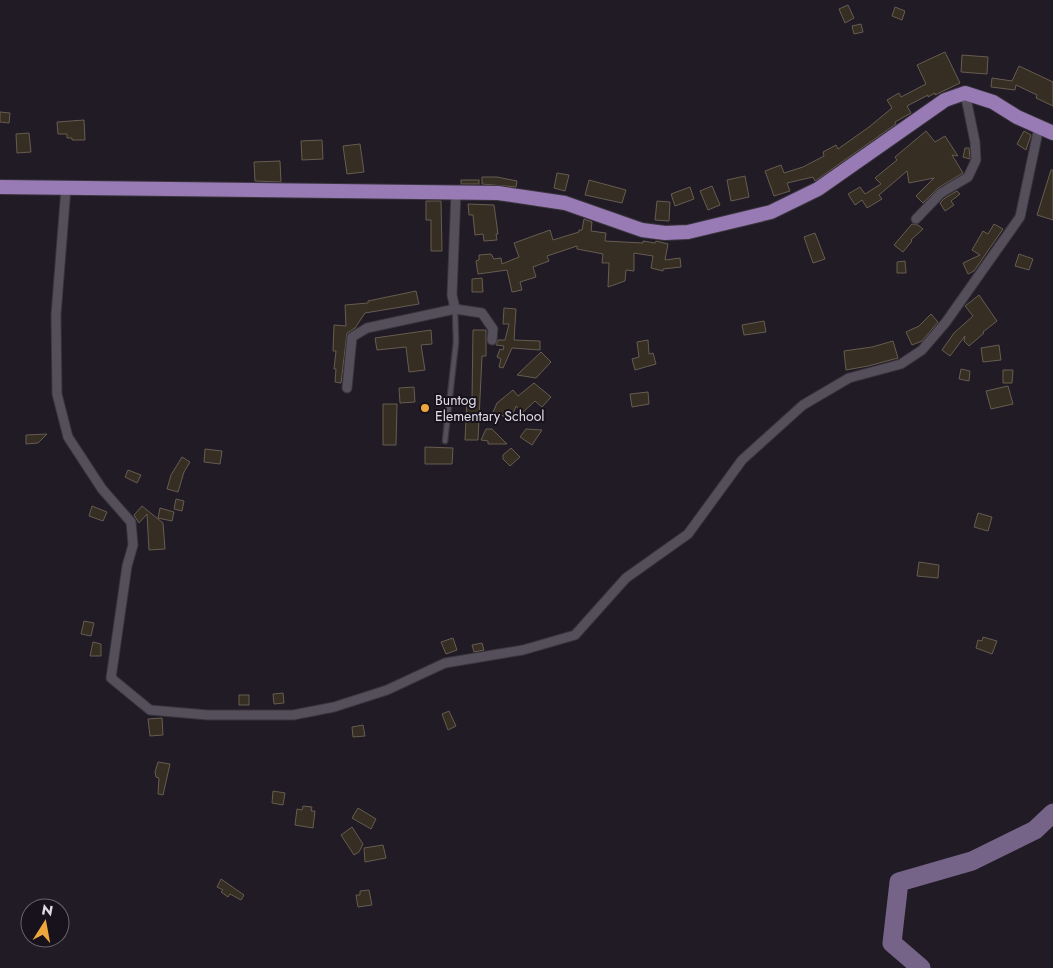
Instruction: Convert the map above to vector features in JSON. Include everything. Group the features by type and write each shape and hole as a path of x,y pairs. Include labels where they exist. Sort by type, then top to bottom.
{"main road":[{"path":"0,187 498,192 565,203 642,230 688,232 771,212 818,189 945,100 965,93 993,102 1017,117 1053,133"}],"street":[{"path":"916,218 941,193 968,177 976,160 975,142 965,93"},
{"path":"66,188 56,315 57,394 68,438 102,489 131,522 133,545 127,566 111,678 150,710 208,715 293,715 334,707 387,690 445,663 523,650 575,635 626,578 688,534 742,460 804,406 849,378 901,364 922,350 946,322 1020,217 1039,128"},
{"path":"456,192 452,295 456,309"},
{"path":"347,388 352,337 367,328 456,309 482,313 493,329 492,340"}],"lane":[{"path":"445,441 456,342 456,309"}],"building":[{"path":"848,5 854,18 845,23 839,9"},
{"path":"895,7 905,11 902,20 892,16"},
{"path":"861,24 863,32 854,34 852,26"},
{"path":"945,52 960,83 935,95 935,93 928,97 928,95 907,106 911,113 895,122 896,124 815,181 813,177 787,183 790,191 774,196 765,171 781,165 784,173 803,167 824,156 823,152 836,145 838,149 892,108 887,100 899,93 901,97 926,84 917,65"},
{"path":"962,55 988,57 987,74 961,72"},
{"path":"1019,66 1053,82 1053,106 1036,98 1037,95 1016,85 1015,90 991,87 992,78 1012,81"},
{"path":"0,112 10,113 9,123 0,122"},
{"path":"84,120 85,140 72,140 72,138 67,138 67,134 58,134 57,122"},
{"path":"926,131 935,142 945,136 958,156 952,155 963,173 938,188 923,203 916,196 934,178 909,183 907,171 879,195 882,199 867,208 862,200 855,205 848,194 860,187 865,194 881,184 875,178 897,160 895,157"},
{"path":"1024,131 1031,135 1026,150 1017,144"},
{"path":"29,133 31,152 17,153 16,134"},
{"path":"322,140 323,159 302,160 301,141"},
{"path":"360,144 364,172 347,174 343,146"},
{"path":"965,148 969,148 970,159 963,157"},
{"path":"280,161 281,182 255,181 254,162"},
{"path":"1051,170 1053,170 1053,220 1037,215"},
{"path":"557,173 569,175 565,191 554,188"},
{"path":"745,176 749,197 731,201 727,180"},
{"path":"482,177 497,177 517,181 516,187 482,184"},
{"path":"461,180 479,180 479,184 461,184"},
{"path":"589,180 626,190 622,203 585,195"},
{"path":"712,186 720,205 708,210 700,191"},
{"path":"690,187 694,199 675,206 671,194"},
{"path":"957,191 960,194 951,201 954,205 945,211 940,203"},
{"path":"426,201 441,201 442,251 431,251 431,220 426,220"},
{"path":"657,201 670,202 669,221 655,220"},
{"path":"468,204 494,205 498,234 496,234 497,240 484,241 483,234 475,235 473,215 469,215"},
{"path":"584,219 592,222 591,231 606,233 605,241 643,243 643,241 655,243 656,241 668,244 665,260 680,258 681,267 663,269 663,271 651,268 653,256 634,253 634,271 626,270 625,281 608,287 609,263 602,263 603,254 577,249 577,246 547,256 549,261 533,267 536,277 520,282 522,290 512,292 507,270 478,274 476,261 479,260 479,255 491,254 494,259 501,258 502,264 519,257 514,243 550,230 553,240 579,232 579,230 582,230"},
{"path":"912,224 918,225 923,229 911,240 903,252 894,245"},
{"path":"994,224 1003,229 974,271 968,274 963,263 980,255 972,250 983,231 988,234"},
{"path":"815,233 825,259 813,263 804,237"},
{"path":"1019,254 1033,259 1029,270 1015,266"},
{"path":"905,261 906,273 897,273 897,262"},
{"path":"482,278 483,292 472,292 472,279"},
{"path":"416,291 419,304 365,313 355,328 347,333 341,383 335,382 336,351 333,351 334,325 346,326 345,305 368,303 368,301"},
{"path":"979,295 997,321 969,346 964,341 965,336 950,356 942,350 954,333 973,316 965,306"},
{"path":"504,308 516,309 514,340 540,341 540,350 512,348 503,368 499,367 501,359 497,357 500,349 503,350 504,346 496,345 498,340 505,340 509,324 503,324"},
{"path":"931,314 938,322 922,341 912,345 906,332 919,326"},
{"path":"764,321 766,332 744,335 742,325"},
{"path":"431,330 432,344 421,345 425,370 409,372 406,347 377,350 375,338"},
{"path":"473,330 486,330 486,356 482,356 478,440 465,440 467,400 472,400"},
{"path":"648,340 649,354 653,353 656,364 635,370 632,359 639,357 637,342"},
{"path":"893,341 898,358 846,370 844,351 872,347"},
{"path":"999,345 1001,360 983,362 981,348"},
{"path":"541,352 551,362 536,378 517,375"},
{"path":"961,369 970,371 969,381 959,379"},
{"path":"1003,370 1013,370 1012,383 1003,383"},
{"path":"534,383 551,397 542,407 535,401 522,413 516,406 511,419 493,412 497,403 513,390 518,396"},
{"path":"1008,386 1013,404 991,409 986,391"},
{"path":"414,387 415,402 400,403 399,388"},
{"path":"648,392 649,404 632,407 630,394"},
{"path":"383,404 397,404 396,445 383,445"},
{"path":"486,429 492,429 507,444 488,444 488,441 481,440"},
{"path":"526,429 542,430 532,445 520,437"},
{"path":"47,434 38,443 26,444 26,435"},
{"path":"425,447 453,448 452,464 425,464"},
{"path":"511,448 520,457 510,466 503,459 503,455"},
{"path":"205,449 222,451 220,464 204,462"},
{"path":"182,457 190,462 184,472 178,492 167,489 171,475"},
{"path":"128,470 141,475 137,483 125,477"},
{"path":"176,499 184,501 182,511 174,509"},
{"path":"92,506 107,512 103,521 89,516"},
{"path":"142,506 163,523 165,549 149,550 147,514 139,523 134,515"},
{"path":"160,508 174,512 172,521 158,518"},
{"path":"978,513 992,517 988,531 974,527"},
{"path":"919,562 939,565 938,578 917,576"},
{"path":"84,621 94,623 91,636 81,634"},
{"path":"983,637 997,641 992,654 976,648 978,640 982,641"},
{"path":"453,638 457,650 446,654 441,642"},
{"path":"93,642 101,644 101,656 90,656"},
{"path":"482,643 484,650 474,652 472,645"},
{"path":"283,693 284,703 274,704 273,694"},
{"path":"239,695 249,695 249,705 239,705"},
{"path":"449,711 456,726 448,730 442,714"},
{"path":"162,718 163,735 150,736 148,719"},
{"path":"363,725 365,736 353,737 352,727"},
{"path":"158,762 170,764 163,795 158,794 159,778 156,777 155,772"},
{"path":"273,791 285,793 283,805 272,803"},
{"path":"303,806 312,807 311,811 315,811 313,828 295,825 297,809 302,810"},
{"path":"358,808 376,819 371,829 352,818"},
{"path":"352,827 363,844 359,852 354,855 341,835"},
{"path":"383,845 386,858 365,862 364,848"},
{"path":"221,879 244,895 241,900 230,894 228,897 221,892 223,890 217,887"},
{"path":"369,890 372,905 358,907 356,895 360,895 360,891"}],"waterway":[{"path":"921,968 892,943 899,882 972,861 1035,830 1053,813"}],"place":[{"name":"Buntog Elementary School","path":"425,408"}]}
